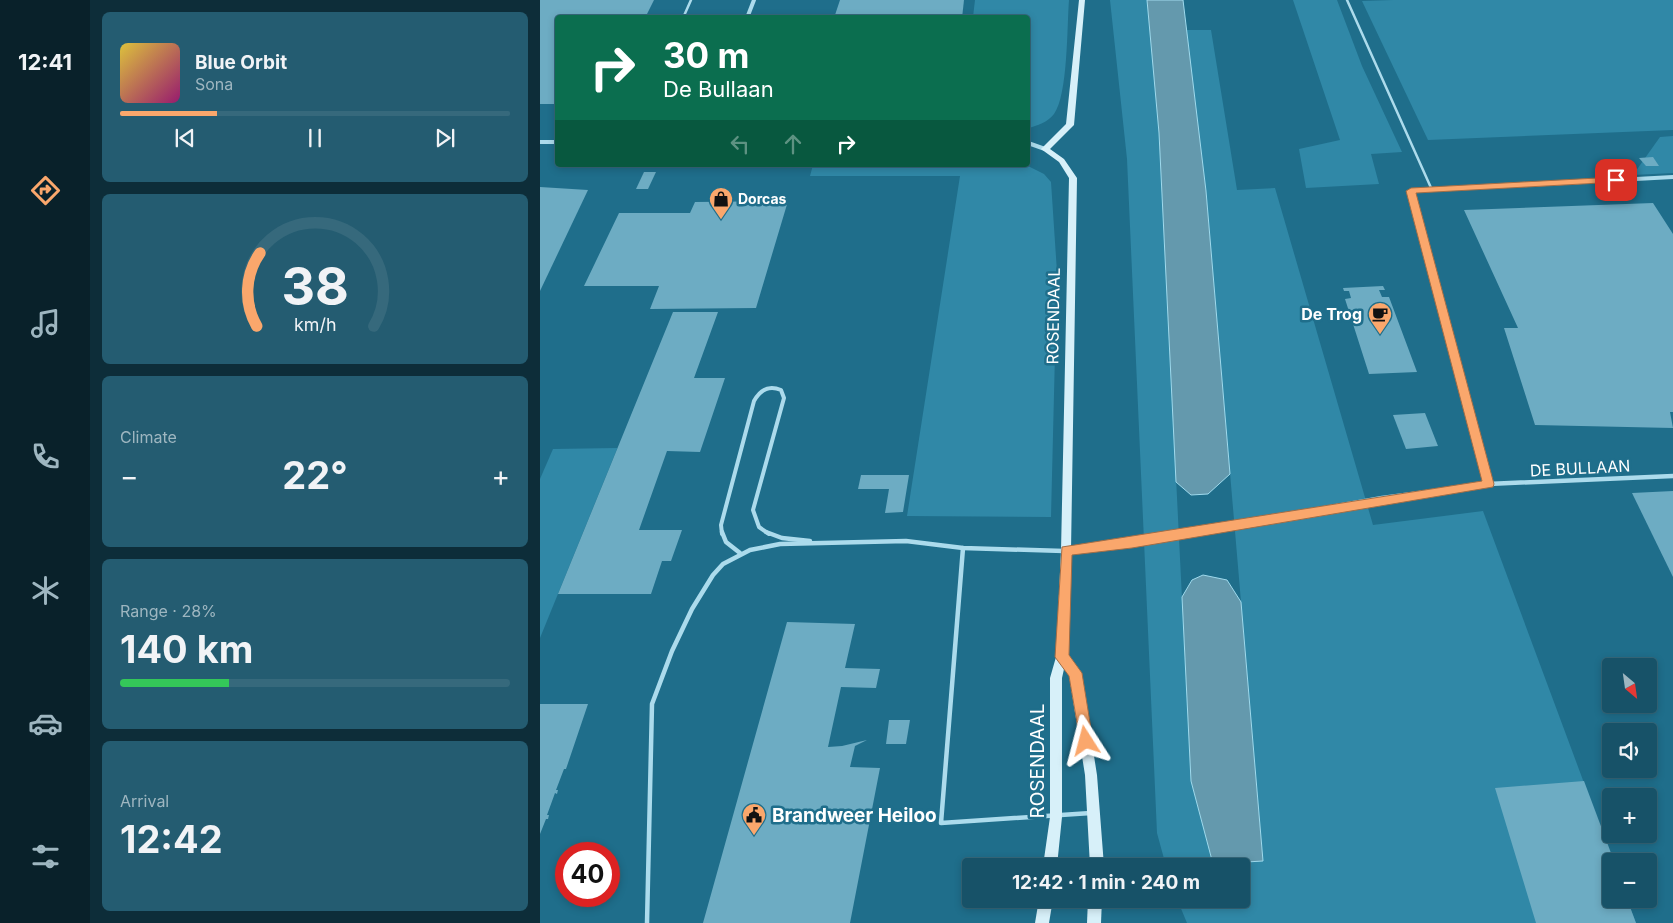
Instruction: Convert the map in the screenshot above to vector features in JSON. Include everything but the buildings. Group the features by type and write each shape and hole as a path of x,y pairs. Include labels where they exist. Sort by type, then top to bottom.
{"street":[{"path":"748,15 754,0"},
{"path":"1030,144 1045,149 1070,125 1082,0"},
{"path":"540,142 555,142"},
{"name":"ROSENDAAL","path":"1045,149 1062,161 1073,178 1066,551 1062,657 1056,678 1056,817 1051,858"},
{"path":"1489,484 1411,191 1673,177"},
{"name":"DE BULLAAN","path":"1066,551 1489,484 1673,476"},
{"path":"1062,657 1075,673 1091,775 1096,858"},
{"path":"1042,923 1044,908"},
{"path":"1094,923 1095,908"}],"lane":[{"path":"684,15 691,0"},
{"path":"1347,0 1432,190"},
{"path":"740,553 724,541 721,534 721,525 756,398 761,392 769,388 781,390 784,398 754,510 754,519 757,527 765,533 822,543"},
{"path":"647,923 652,704 663,670 709,580 722,565 740,553 760,546 822,543 906,541 963,548 1066,551"},
{"path":"963,548 941,823 1056,817 1093,812"}],"shaded area":[{"path":"975,0 1069,0 1066,60 1062,92 1059,105 1052,117 1039,125 1030,127 1030,15 973,15"},
{"path":"1110,0 1147,0 1159,133 1191,781 1212,858 1164,858 1157,833 1127,159"},
{"path":"1147,0 1183,0 1206,191 1230,474 1208,494 1191,495 1176,482 1159,133"},
{"path":"1293,0 1337,0 1362,66 1402,152 1371,154 1379,184 1306,188 1299,149 1340,140"},
{"path":"1673,0 1673,130 1428,140 1362,1"},
{"path":"1186,30 1211,30 1237,190 1275,188 1373,525 1483,511 1602,831 1602,843 1606,843 1610,853 1602,853 1602,908 1630,908 1636,923 1187,923 1181,908 1250,908 1250,861 1263,860 1206,191"},
{"path":"1673,136 1673,173 1633,175 1660,137"},
{"path":"812,167 1030,167 1044,174 1051,182 1057,272 1051,517 907,516 960,176 810,176"},
{"path":"617,448 540,638 540,479 553,449"},
{"path":"1203,575 1227,580 1241,602 1263,861 1250,862 1250,858 1211,858 1191,781 1182,597 1192,580"}],"place":[{"name":"Dorcas","path":"721,220"},
{"name":"De Trog","path":"1380,335"},
{"name":"Brandweer Heiloo","path":"754,836"}],"route":[{"path":"1086,741 1075,673 1062,657 1066,551 1489,484 1411,191 1616,180"}]}
